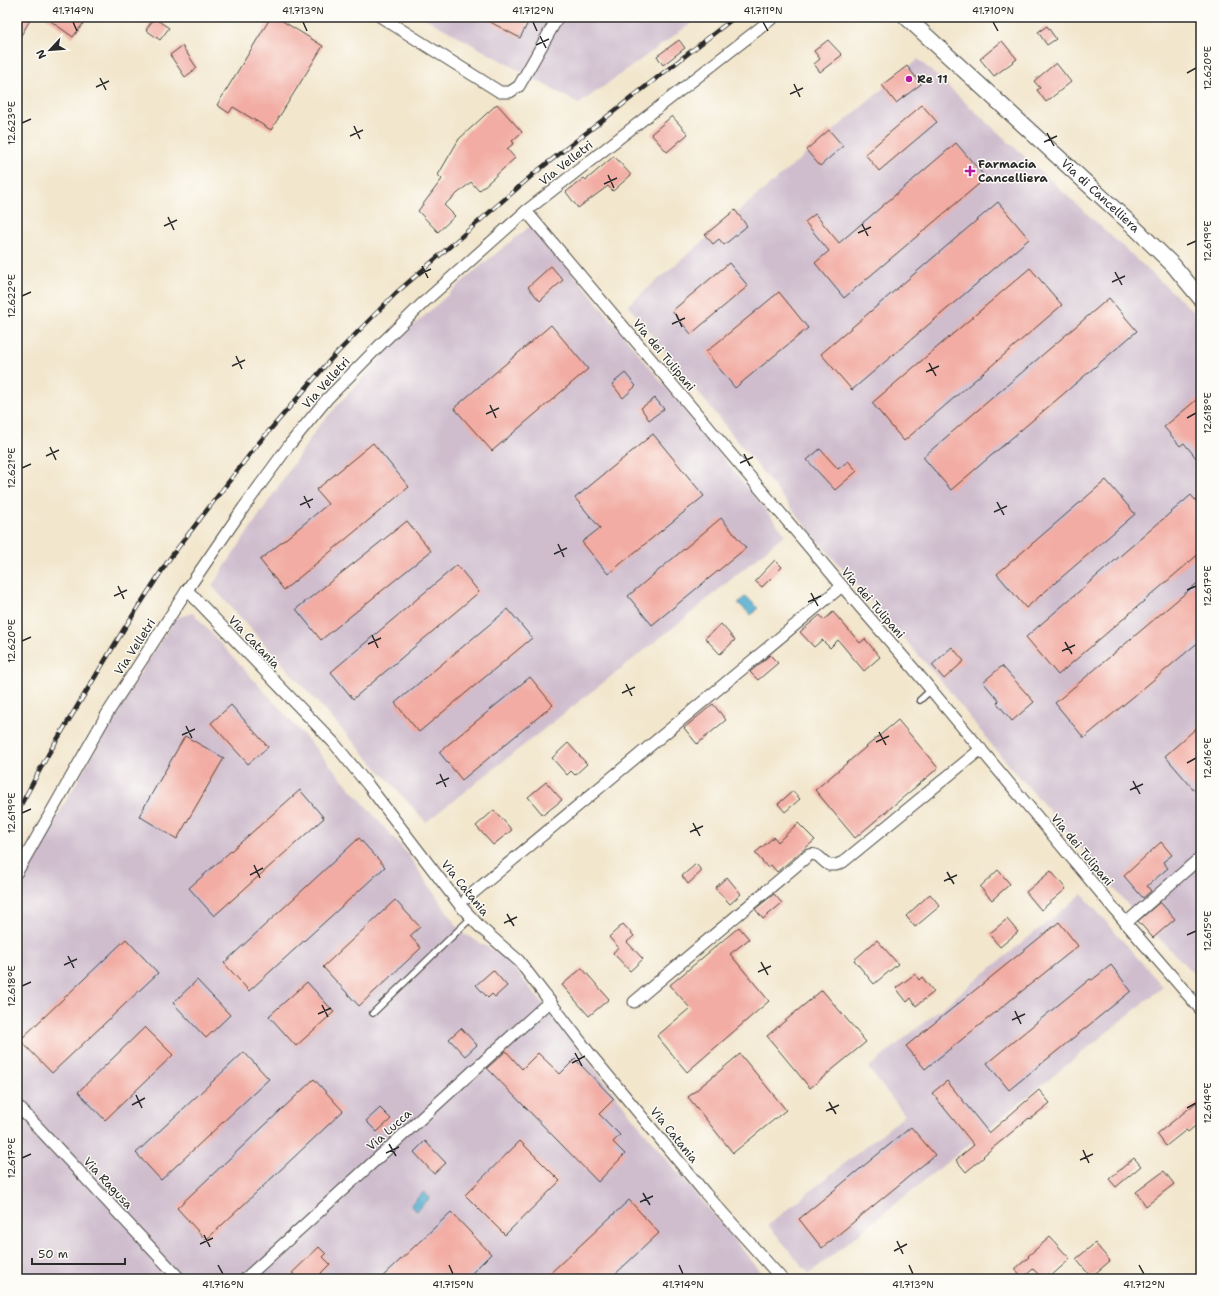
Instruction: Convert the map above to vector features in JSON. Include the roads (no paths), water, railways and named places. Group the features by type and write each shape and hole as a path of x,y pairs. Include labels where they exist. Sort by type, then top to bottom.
{"street":[{"path":"381,17 500,92 510,92 519,86 558,17"},
{"name":"Via Velletri","path":"17,872 107,714 187,590 244,507 290,444 327,399 423,303 526,211 774,17"},
{"name":"Via di Cancelliera","path":"906,17 1131,224 1173,265 1201,299"},
{"name":"Via dei Tulipani","path":"526,211 1201,1010"},
{"path":"467,898 842,586"},
{"name":"Via Catania","path":"187,590 333,742 368,784 444,886 485,932 514,956 590,1054 704,1193 782,1279"},
{"path":"634,1002 809,855 817,855 829,865 836,865 843,862 981,749"},
{"path":"1126,923 1201,856"},
{"name":"Via Lucca","path":"245,1279 550,1001"},
{"name":"Via Ragusa","path":"17,1105 180,1279"}],"lane":[{"path":"920,700 931,690"},
{"path":"373,1013 472,918"}],"water":[{"path":"746,596 758,608 751,615 738,603"},
{"path":"535,1020 541,1026 530,1036 524,1030"},
{"path":"424,1192 430,1198 416,1211 410,1205"}],"railway":[{"path":"17,812 49,753 124,629 170,558 257,445 331,359 396,293 536,172 735,17"}],"place":[{"name":"Re 11","path":"909,79"},
{"name":"Farmacia Cancelliera","path":"970,171"}]}
